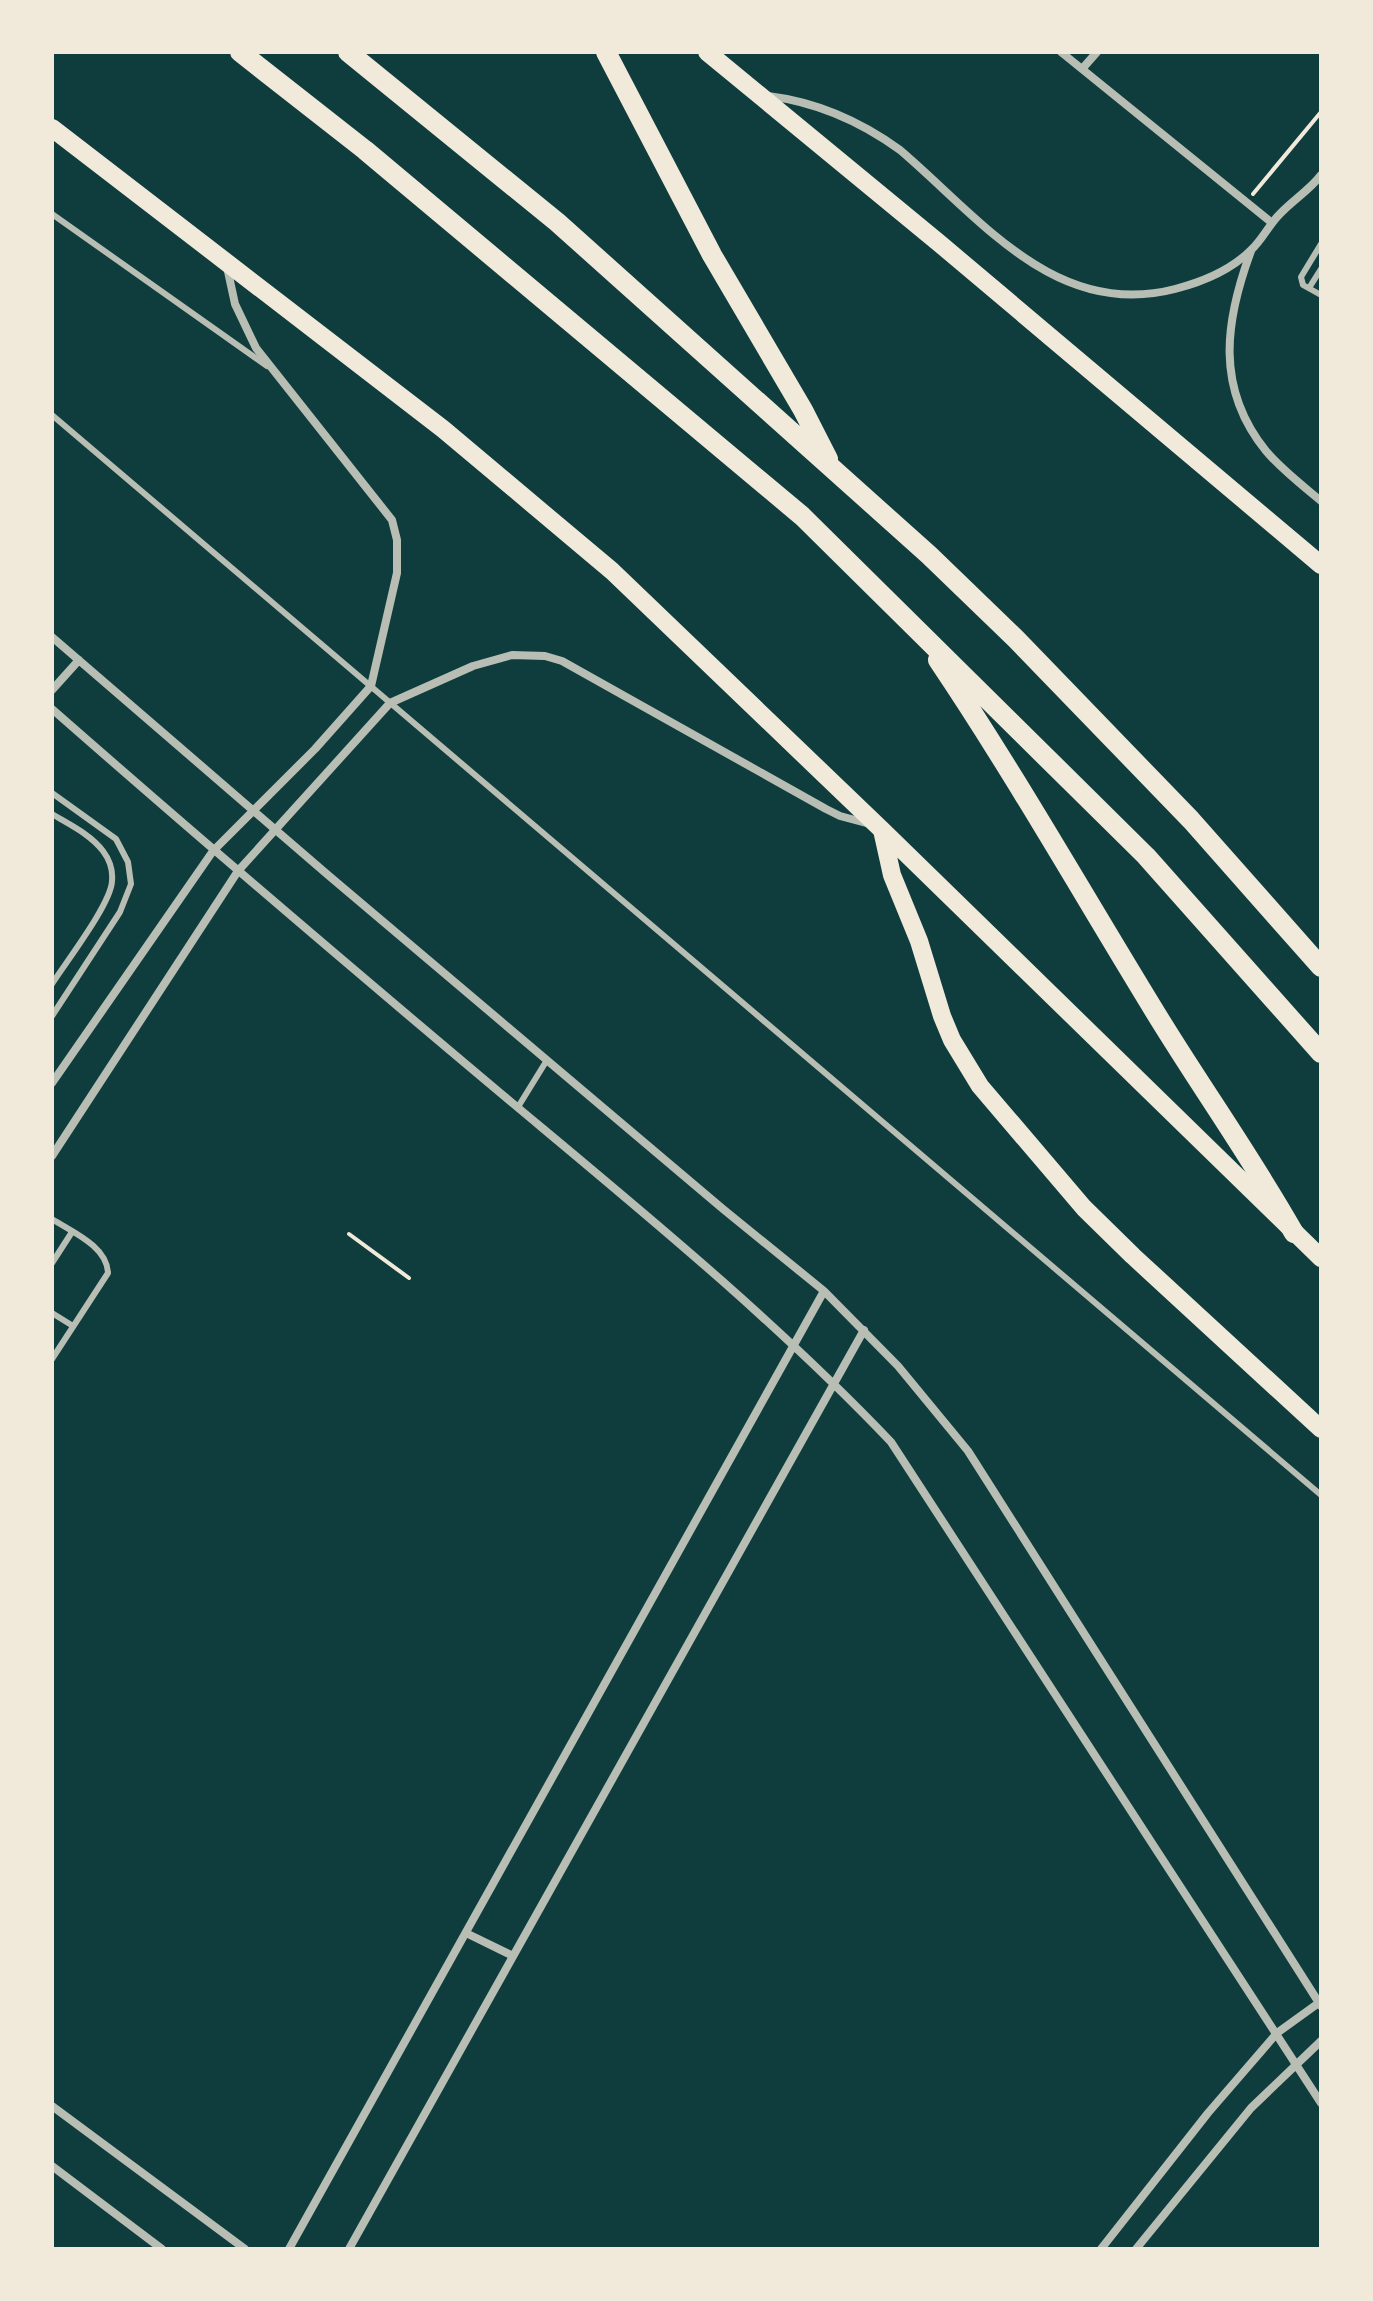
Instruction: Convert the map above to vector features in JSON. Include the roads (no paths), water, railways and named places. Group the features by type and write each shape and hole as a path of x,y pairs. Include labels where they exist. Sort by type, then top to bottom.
{"highway":[{"path":"240,52 365,150 802,516 1146,856 1321,1053"},
{"path":"348,52 557,222 929,555 1016,639 1191,820 1321,967"},
{"path":"606,52 712,255 803,410 834,470"},
{"path":"707,52 1321,565"},
{"path":"52,128 443,429 612,571 881,828 1321,1258"},
{"path":"911,621 1019,784 1152,1007 1257,1167 1294,1233"},
{"path":"881,828 892,875 919,941 942,1016 952,1040 980,1086 1084,1208 1321,1429"}],"street":[{"path":"1061,52 1272,223"},
{"path":"1082,69 1097,52"},
{"path":"759,95 797,101 834,112 880,135 1023,258 1050,274 1080,286 1122,294 1166,291 1211,276 1251,250"},
{"path":"1321,175 1272,223 1251,250 1235,297 1229,327 1229,357 1244,415 1265,449 1321,501"},
{"path":"52,1083 213,851 315,749 371,686 397,573 397,540 392,520 256,348 235,304 226,261"},
{"path":"52,637 547,1060 824,1291 898,1366 968,1451 1320,2003 1277,2033 1208,2113 1101,2249"},
{"path":"52,1156 238,871 390,703 473,666 512,655 545,656 562,661 826,809 881,828"},
{"path":"52,690 79,660"},
{"path":"52,709 213,851 708,1267 833,1381 891,1442 1321,2103"},
{"path":"289,2249 824,1291"},
{"path":"349,2249 864,1330"},
{"path":"466,1933 513,1956"},
{"path":"1136,2249 1251,2108 1321,2041"},
{"path":"52,2106 245,2249"},
{"path":"52,2166 162,2249"}],"lane":[{"path":"52,214 274,371"},
{"path":"1321,244 1301,277 1303,285 1321,295"},
{"path":"1309,288 1321,269"},
{"path":"52,415 1321,1495"},
{"path":"52,793 116,839 128,862 131,884 120,912 52,1016"},
{"path":"52,814 80,830 101,849 108,860 112,881 103,905 52,984"},
{"path":"518,1107 547,1060"},
{"path":"52,1219 103,1256 108,1273 52,1359"},
{"path":"52,1263 72,1232"},
{"path":"52,1313 73,1326"}]}
